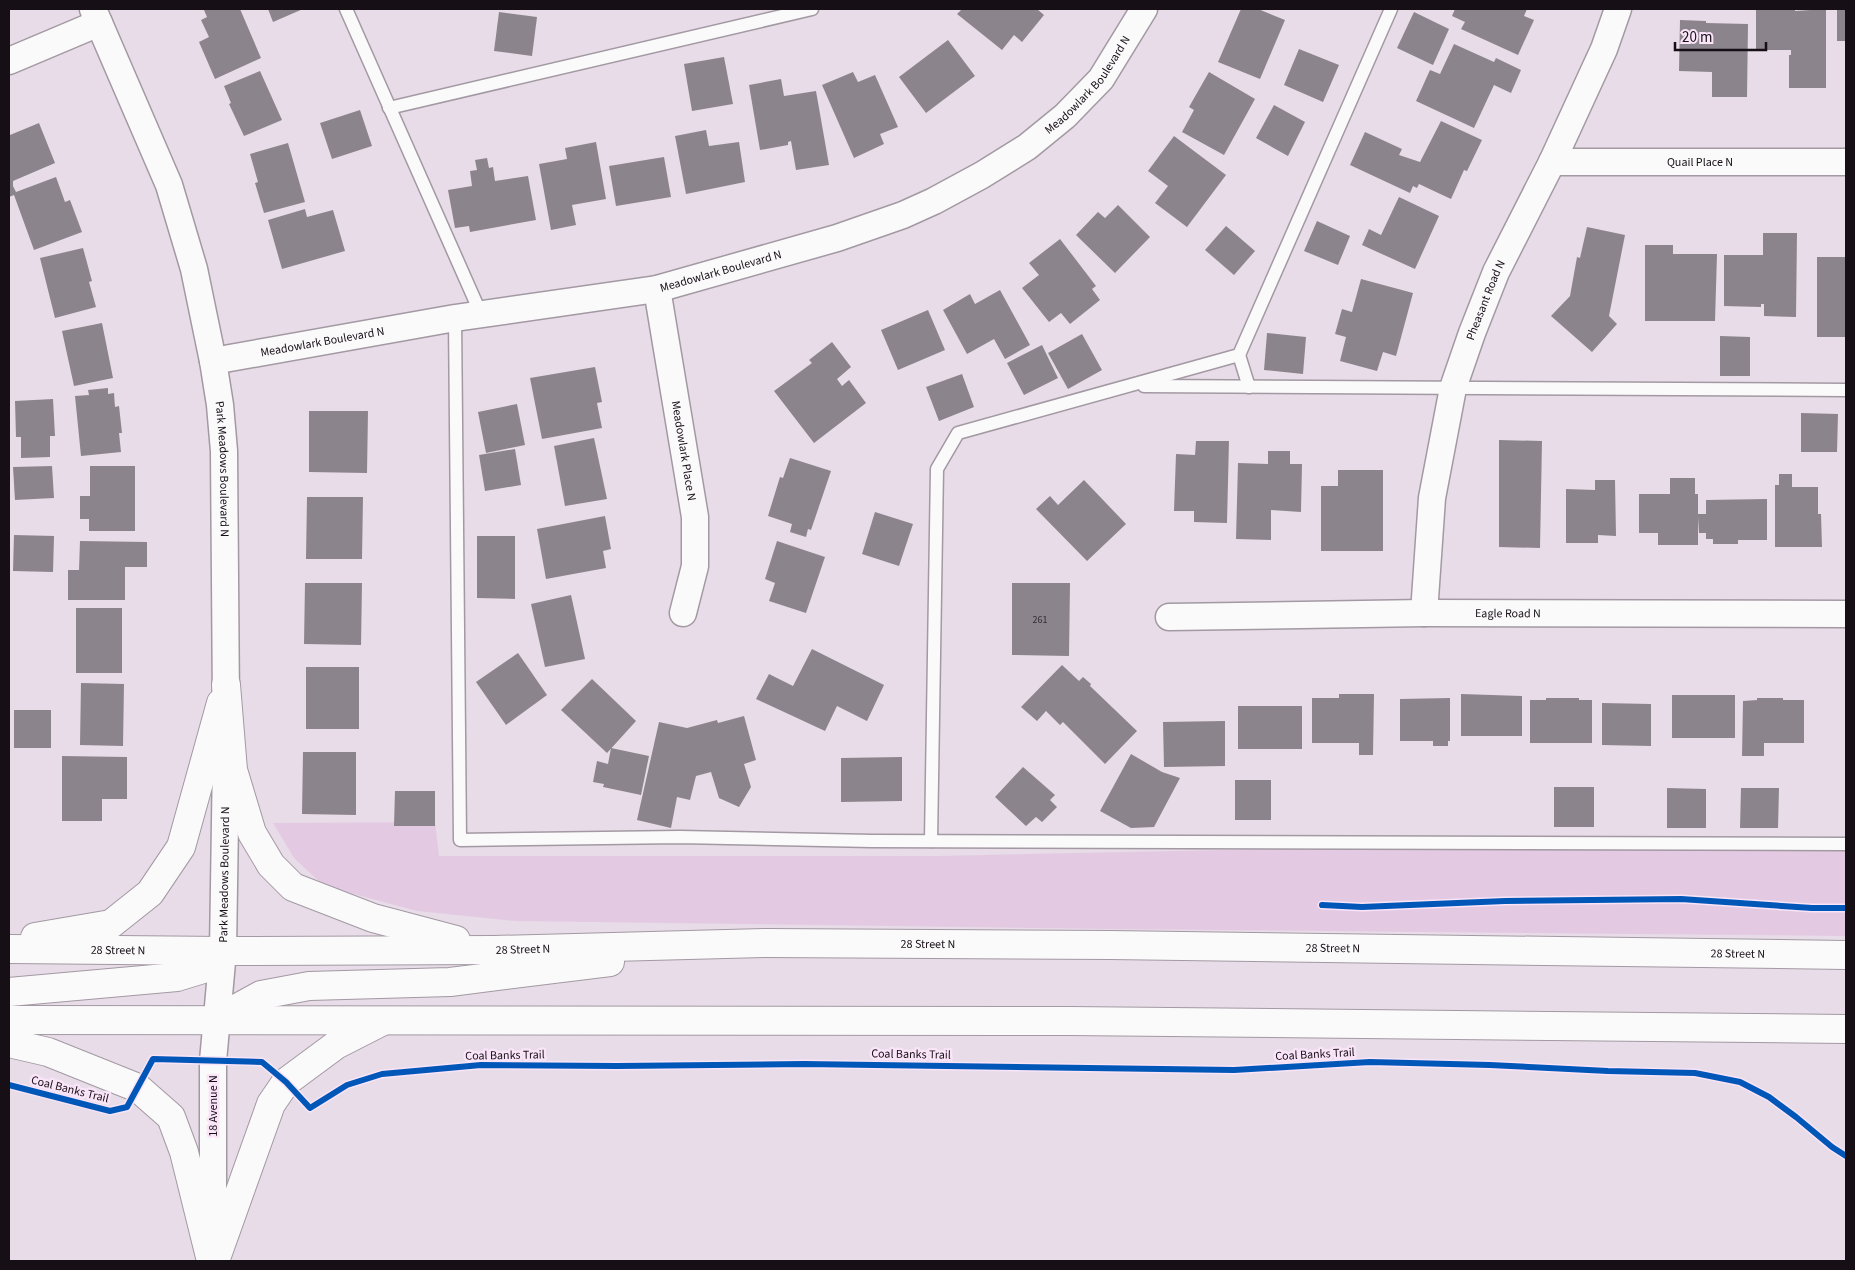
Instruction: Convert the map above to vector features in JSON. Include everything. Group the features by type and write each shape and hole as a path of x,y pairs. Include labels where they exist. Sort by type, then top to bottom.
{"main road":[{"path":"9,941 111,924 150,893 181,847 226,685"},
{"path":"226,685 233,770 252,833 271,866 292,887 373,918 494,950"},
{"path":"218,1019 261,996 309,986 450,982 766,943"},
{"name":"28 Street N","path":"9,949 223,951 494,950 766,943 1110,944 1846,956"},
{"path":"9,992 177,977 203,969 223,951"},
{"path":"9,1020 1069,1021 1846,1029"},
{"path":"213,1261 271,1104 286,1082 336,1045 383,1021"},
{"path":"9,1044 48,1052 138,1088 171,1117 184,1152 213,1261"}],"street":[{"name":"Meadowlark Boulevard N","path":"214,361 455,318 657,288 872,227 934,201 982,175 1027,147 1065,116 1101,79 1144,9"},
{"name":"Pheasant Road N","path":"1424,613 1432,498 1453,388 1496,272 1552,162 1604,49 1618,9"},
{"path":"9,61 96,16"},
{"name":"Park Meadows Boulevard N","path":"96,16 168,185 194,269 214,361 220,405 224,451 226,685 223,951"},
{"name":"Quail Place N","path":"1552,162 1846,162"},
{"name":"Meadowlark Place N","path":"657,288 695,518 695,566 683,613"},
{"name":"Eagle Road N","path":"1169,617 1424,613 1846,614"},
{"name":"18 Avenue N","path":"213,1261 214,1061 223,951"}],"lane":[{"path":"346,9 481,314"},
{"path":"390,108 812,9"},
{"path":"1249,387 1239,355 1391,9"},
{"path":"455,318 460,840 680,837 931,841 1846,844"},
{"path":"931,841 937,470 958,433 1239,355"},
{"path":"1129,386 1846,390"}],"shaded area":[{"path":"435,822 439,856 938,856 1554,843 1846,842 1846,936 515,921 417,911 324,886 294,858 273,823"}],"building":[{"path":"240,9 261,58 215,79 199,42 209,37 201,20 207,17 204,10"},
{"path":"268,9 303,9 273,22"},
{"path":"962,9 1037,9 1044,15 1022,42 1014,35 1002,50 957,14"},
{"path":"1241,9 1258,9 1285,20 1260,79 1218,62"},
{"path":"1455,9 1527,9 1524,16 1534,20 1518,55 1461,29 1465,22 1452,16"},
{"path":"1756,9 1795,9 1795,11 1826,9 1826,88 1789,88 1789,55 1791,55 1791,50 1756,50"},
{"path":"1837,9 1846,9 1846,41 1837,41"},
{"path":"499,12 537,17 532,56 494,51"},
{"path":"1414,12 1449,29 1433,65 1397,48"},
{"path":"1680,20 1748,24 1747,97 1712,97 1712,72 1679,71"},
{"path":"948,40 975,76 926,113 899,77"},
{"path":"1454,44 1494,62 1496,58 1521,70 1511,93 1494,85 1474,128 1416,101 1430,70 1440,74"},
{"path":"1299,49 1339,65 1323,102 1284,85"},
{"path":"724,57 733,104 692,111 684,64"},
{"path":"260,71 282,120 244,136 229,104 231,103 224,86"},
{"path":"853,72 858,82 875,75 898,127 880,134 884,144 854,158 822,85"},
{"path":"1209,72 1255,99 1224,155 1182,132 1194,110 1189,107"},
{"path":"781,79 784,96 816,91 829,165 796,170 791,141 788,142 788,145 760,150 749,85"},
{"path":"1274,105 1305,122 1288,156 1256,138"},
{"path":"360,110 372,146 332,159 320,123"},
{"path":"1441,121 1482,140 1467,171 1464,170 1451,199 1419,184 1417,188 1413,186 1410,193 1350,165 1365,132 1402,149 1399,155 1420,162"},
{"path":"39,123 55,163 13,181 13,186 16,192 56,177 65,202 70,200 82,232 34,250 14,195 9,197 9,131 10,135"},
{"path":"706,130 709,146 739,142 745,182 686,194 675,136"},
{"path":"1174,136 1226,175 1187,227 1155,203 1168,186 1148,171"},
{"path":"596,142 606,199 572,205 576,225 551,230 539,164 567,159 565,148"},
{"path":"288,143 305,202 264,213 255,183 258,182 250,154"},
{"path":"664,157 671,197 616,206 609,166"},
{"path":"487,158 489,168 493,167 495,181 528,176 536,220 470,232 469,226 455,228 448,190 472,186 470,171 477,170 475,160"},
{"path":"1399,197 1439,216 1415,269 1362,245 1369,229 1381,235"},
{"path":"1118,205 1150,237 1115,273 1076,235 1098,212 1105,218"},
{"path":"305,209 307,217 333,210 345,251 282,269 268,220"},
{"path":"1317,221 1350,236 1338,265 1304,251"},
{"path":"1226,226 1255,251 1234,275 1205,250"},
{"path":"1587,227 1625,235 1609,316 1617,324 1592,352 1551,316 1570,296 1577,257 1580,258"},
{"path":"1763,233 1797,233 1796,317 1764,316 1764,304 1761,304 1761,307 1724,306 1724,255 1763,255"},
{"path":"1060,239 1096,286 1092,289 1100,300 1070,324 1061,313 1049,322 1022,288 1039,275 1029,263"},
{"path":"1645,245 1673,245 1673,254 1717,254 1715,321 1645,321"},
{"path":"83,248 92,281 89,282 96,307 55,318 40,258"},
{"path":"1817,257 1846,257 1846,337 1817,337"},
{"path":"1361,279 1413,293 1396,356 1383,352 1377,371 1340,361 1346,337 1335,334 1342,309 1352,312"},
{"path":"1000,290 1030,345 1005,359 994,339 967,354 943,310 970,294 975,304"},
{"path":"928,310 945,350 898,370 881,330"},
{"path":"102,323 113,378 74,386 62,331"},
{"path":"1267,333 1306,337 1303,374 1264,370"},
{"path":"1082,334 1102,370 1068,389 1048,353"},
{"path":"1720,336 1750,337 1750,376 1720,376"},
{"path":"832,342 851,367 837,379 842,386 849,380 866,403 814,443 774,391 812,363 809,360"},
{"path":"1042,345 1058,378 1024,395 1007,363"},
{"path":"595,367 602,402 597,403 602,428 542,439 530,378"},
{"path":"962,374 974,407 939,421 926,387"},
{"path":"108,388 108,394 114,393 115,407 119,406 122,433 119,433 121,452 81,456 75,396 89,395 88,390"},
{"path":"53,399 55,436 50,436 50,457 21,458 21,437 16,437 15,401"},
{"path":"517,404 525,445 486,453 478,412"},
{"path":"309,411 368,411 367,473 309,472"},
{"path":"1801,413 1838,414 1837,452 1801,452"},
{"path":"594,438 607,499 565,506 554,446"},
{"path":"1499,440 1542,441 1540,548 1499,547"},
{"path":"1196,441 1229,441 1227,523 1194,522 1194,511 1174,511 1176,454 1195,455"},
{"path":"515,449 521,485 485,491 479,455"},
{"path":"1268,451 1290,451 1290,464 1302,464 1301,512 1271,510 1271,540 1236,539 1238,463 1268,464"},
{"path":"790,458 831,471 811,530 808,529 806,537 790,532 792,524 768,516 780,477 783,478"},
{"path":"52,466 54,498 15,500 13,467"},
{"path":"90,466 135,466 135,531 89,531 89,519 80,519 80,496 90,496"},
{"path":"1338,470 1383,470 1383,551 1321,551 1321,486 1338,486"},
{"path":"1779,474 1792,474 1792,487 1818,487 1818,514 1821,514 1822,547 1775,547 1775,485 1779,485"},
{"path":"1670,478 1695,478 1695,494 1698,494 1698,514 1706,514 1706,500 1767,499 1767,540 1738,540 1738,544 1713,544 1713,539 1706,539 1706,533 1699,533 1698,517 1698,545 1658,545 1658,533 1639,533 1639,494 1670,494"},
{"path":"1084,480 1126,524 1087,561 1036,509 1050,496 1058,505"},
{"path":"1595,480 1615,480 1616,536 1598,535 1598,543 1566,543 1566,489 1595,490"},
{"path":"307,497 363,497 362,559 306,559"},
{"path":"875,512 913,524 899,566 862,554"},
{"path":"605,516 611,549 603,551 606,568 546,579 537,529"},
{"path":"14,535 54,536 53,572 13,571"},
{"path":"477,536 515,536 515,599 477,598"},
{"path":"80,541 147,542 147,567 125,567 125,600 68,600 68,570 79,570"},
{"path":"777,541 825,557 806,613 769,601 775,583 765,579"},
{"path":"305,583 362,583 361,645 304,644"},
{"path":"1012,583 1070,583 1069,656 1012,655"},
{"path":"571,595 585,659 545,667 531,604"},
{"path":"76,608 122,608 122,673 76,673"},
{"path":"812,649 884,685 867,721 837,706 825,731 756,699 769,674 793,686"},
{"path":"518,653 547,695 506,725 476,682"},
{"path":"1062,665 1079,681 1083,677 1091,684 1090,686 1137,731 1105,764 1063,722 1060,725 1046,711 1037,721 1021,707"},
{"path":"306,667 359,667 359,729 306,729"},
{"path":"592,679 636,721 607,753 561,710"},
{"path":"81,683 124,684 123,746 80,745"},
{"path":"1339,694 1374,694 1373,755 1359,755 1359,743 1312,743 1312,698 1339,698"},
{"path":"1461,694 1522,696 1522,736 1461,736"},
{"path":"1672,695 1735,695 1735,738 1672,738"},
{"path":"1450,698 1450,741 1448,741 1448,746 1433,746 1433,741 1400,741 1400,699"},
{"path":"1546,698 1592,700 1592,743 1530,743 1530,700 1546,700"},
{"path":"1757,698 1804,700 1804,743 1764,743 1764,756 1742,756 1743,701 1757,700"},
{"path":"1602,703 1651,704 1651,746 1602,745"},
{"path":"1238,706 1302,706 1302,749 1238,749"},
{"path":"14,710 51,710 51,748 14,748"},
{"path":"744,716 756,760 744,764 751,787 739,807 719,798 711,772 696,776 690,800 677,797 671,828 637,820 659,722 687,728 717,720 718,723"},
{"path":"1225,721 1225,766 1164,767 1163,722"},
{"path":"611,748 649,756 641,795 603,787 604,784 593,782 597,761 608,764"},
{"path":"303,752 356,752 356,815 302,814"},
{"path":"1131,754 1162,772 1180,778 1154,827 1131,828 1100,811"},
{"path":"62,756 127,757 127,799 102,799 102,821 62,821"},
{"path":"902,757 902,801 841,802 841,758"},
{"path":"1023,767 1055,795 1050,800 1057,807 1042,822 1036,817 1026,826 995,797"},
{"path":"1235,780 1271,780 1271,820 1235,820"},
{"path":"1554,787 1594,787 1594,827 1554,827"},
{"path":"1667,788 1706,789 1706,828 1667,828"},
{"path":"1741,788 1779,788 1778,828 1740,828"},
{"path":"395,791 435,791 435,826 394,826"}],"cycle path":[{"path":"1322,905 1362,907 1505,901 1681,899 1812,908 1846,908"},
{"name":"Coal Banks Trail","path":"9,1085 110,1111 127,1107 153,1059 262,1062 286,1082 310,1108 347,1085 382,1074 481,1065 804,1064 1234,1070 1370,1062 1490,1065 1695,1073 1740,1082 1769,1097 1846,1156"}]}
